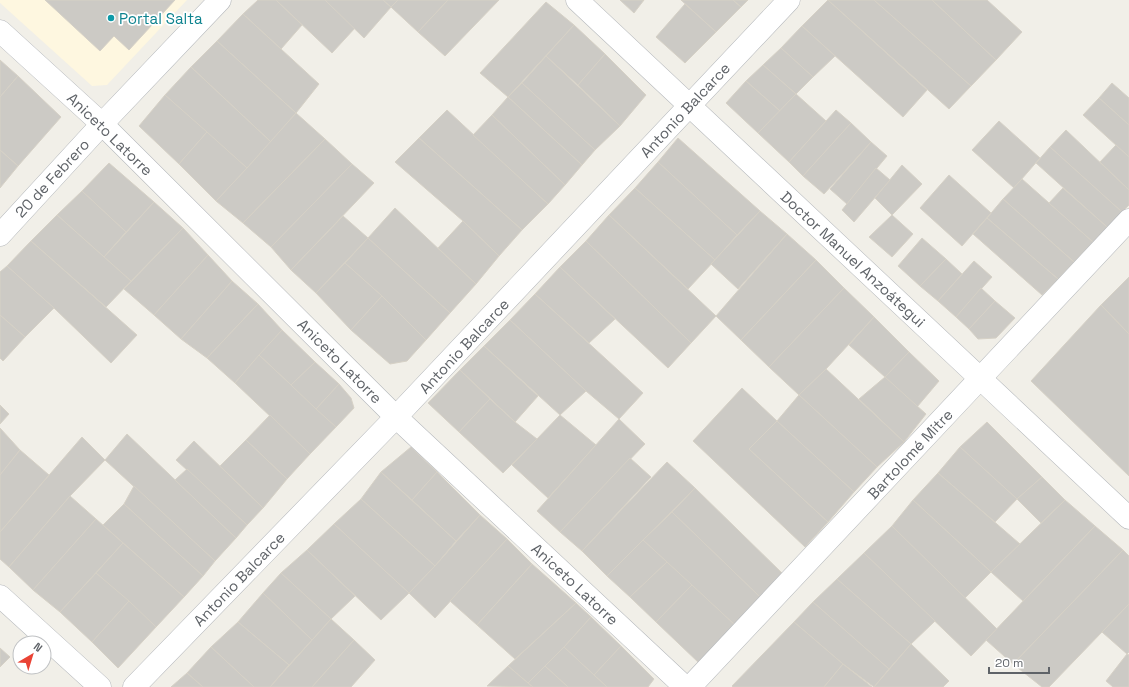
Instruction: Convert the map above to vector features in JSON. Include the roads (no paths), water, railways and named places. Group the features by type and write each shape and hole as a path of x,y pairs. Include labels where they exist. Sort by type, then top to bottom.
{"street":[{"name":"20 de Febrero","path":"0,235 102,124 220,0"},
{"name":"Doctor Manuel Anzoátegui","path":"577,0 1129,518"},
{"name":"Antonio Balcarce","path":"134,687 396,417 789,0"},
{"name":"Aniceto Latorre","path":"0,31 102,124 396,417 685,687"},
{"name":"Bartolomé Mitre","path":"690,687 1129,220"},
{"path":"0,596 100,687"}],"place":[{"name":"Portal Salta","path":"111,18"}]}
